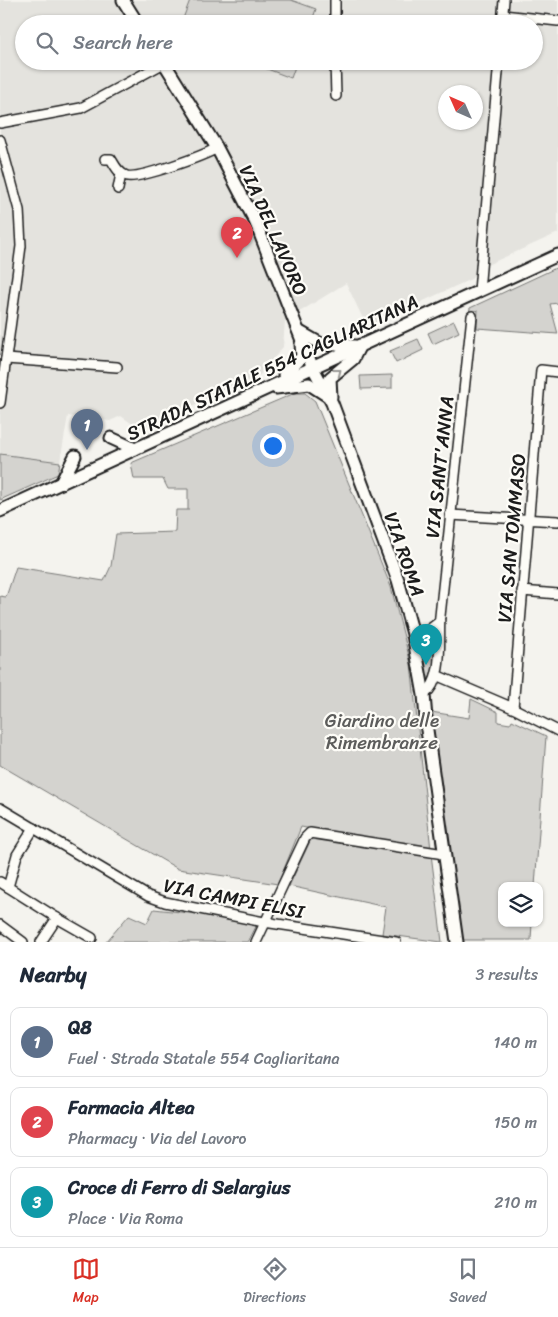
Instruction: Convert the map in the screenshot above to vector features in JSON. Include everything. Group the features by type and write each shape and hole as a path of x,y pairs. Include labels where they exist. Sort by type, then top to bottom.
{"main road":[{"path":"123,0 132,15"},
{"name":"VIA DEL LAVORO","path":"169,70 217,148 255,220 312,366"},
{"name":"STRADA STATALE 554 CAGLIARITANA","path":"0,511 312,366 360,346 558,255"},
{"path":"300,332 321,344 360,346 353,359 330,378 332,403"},
{"path":"262,390 291,371 302,357 300,332"},
{"name":"VIA ROMA","path":"312,366 332,403 398,580 412,632 427,692 444,854 457,942"},
{"path":"262,390 309,384 321,389 332,403"},
{"path":"111,438 135,449"},
{"path":"61,483 75,456"}],"street":[{"path":"503,15 504,0"},
{"path":"335,15 336,1"},
{"path":"543,20 558,21"},
{"path":"0,123 81,108 150,70"},
{"path":"336,70 336,96"},
{"path":"479,291 498,70"},
{"path":"0,140 19,210 21,246 0,403"},
{"path":"106,158 111,160 121,174 129,177 142,175 206,154 217,148"},
{"path":"118,189 121,174"},
{"name":"VIA SANT'ANNA","path":"427,692 436,675 450,516 472,316"},
{"path":"6,359 117,367"},
{"name":"VIA SAN TOMMASO","path":"513,708 542,370 558,372"},
{"path":"450,516 558,521"},
{"path":"522,591 558,594"},
{"path":"412,632 427,631 440,622"},
{"path":"436,675 513,708 558,731"},
{"name":"VIA CAMPI ELISI","path":"0,808 148,896 164,902 264,922 396,942"},
{"path":"34,828 17,855 4,884 92,938"},
{"path":"256,942 305,838 310,833 444,854"},
{"path":"41,942 57,918"},
{"path":"0,925 23,942"}],"shaded area":[{"path":"0,0 558,0 558,233 487,265 471,279 367,327 346,283 285,321 283,347 260,375 141,430 121,416 110,421 68,416 60,462 0,454"}],"green space":[{"path":"190,0 291,0 316,9 314,15 184,15"},
{"path":"270,70 294,70 291,78"},
{"path":"558,267 558,303 550,304 558,334 477,328 478,310 469,313 470,308"},
{"path":"454,321 459,332 433,344 428,333"},
{"path":"418,339 423,350 396,363 390,351"},
{"path":"392,375 392,388 361,389 360,376"},
{"name":"Giardino delle Rimembranze","path":"295,393 305,393 315,401 391,587 411,664 431,850 301,827 278,884 178,869 0,765 0,596 6,597 16,567 104,581 111,566 116,534 175,532 176,510 188,510 188,489 168,489 163,479 134,479 131,463"},
{"path":"0,454 60,462 58,474 0,500"},
{"path":"438,632 432,684 426,686 417,633"},
{"path":"471,699 498,712 498,722 510,724 512,720 546,736 535,882 498,882 498,927 532,927 531,940 461,940 431,712 469,718"},
{"path":"313,835 431,854 442,942 382,934 386,907 289,886"},
{"path":"154,909 259,921 248,942 106,942 129,915 147,923"}],"place":[{"name":"Farmacia Altea","path":"237,258"},
{"name":"Q8","path":"87,450"},
{"name":"Croce di Ferro di Selargius","path":"426,665"}]}
